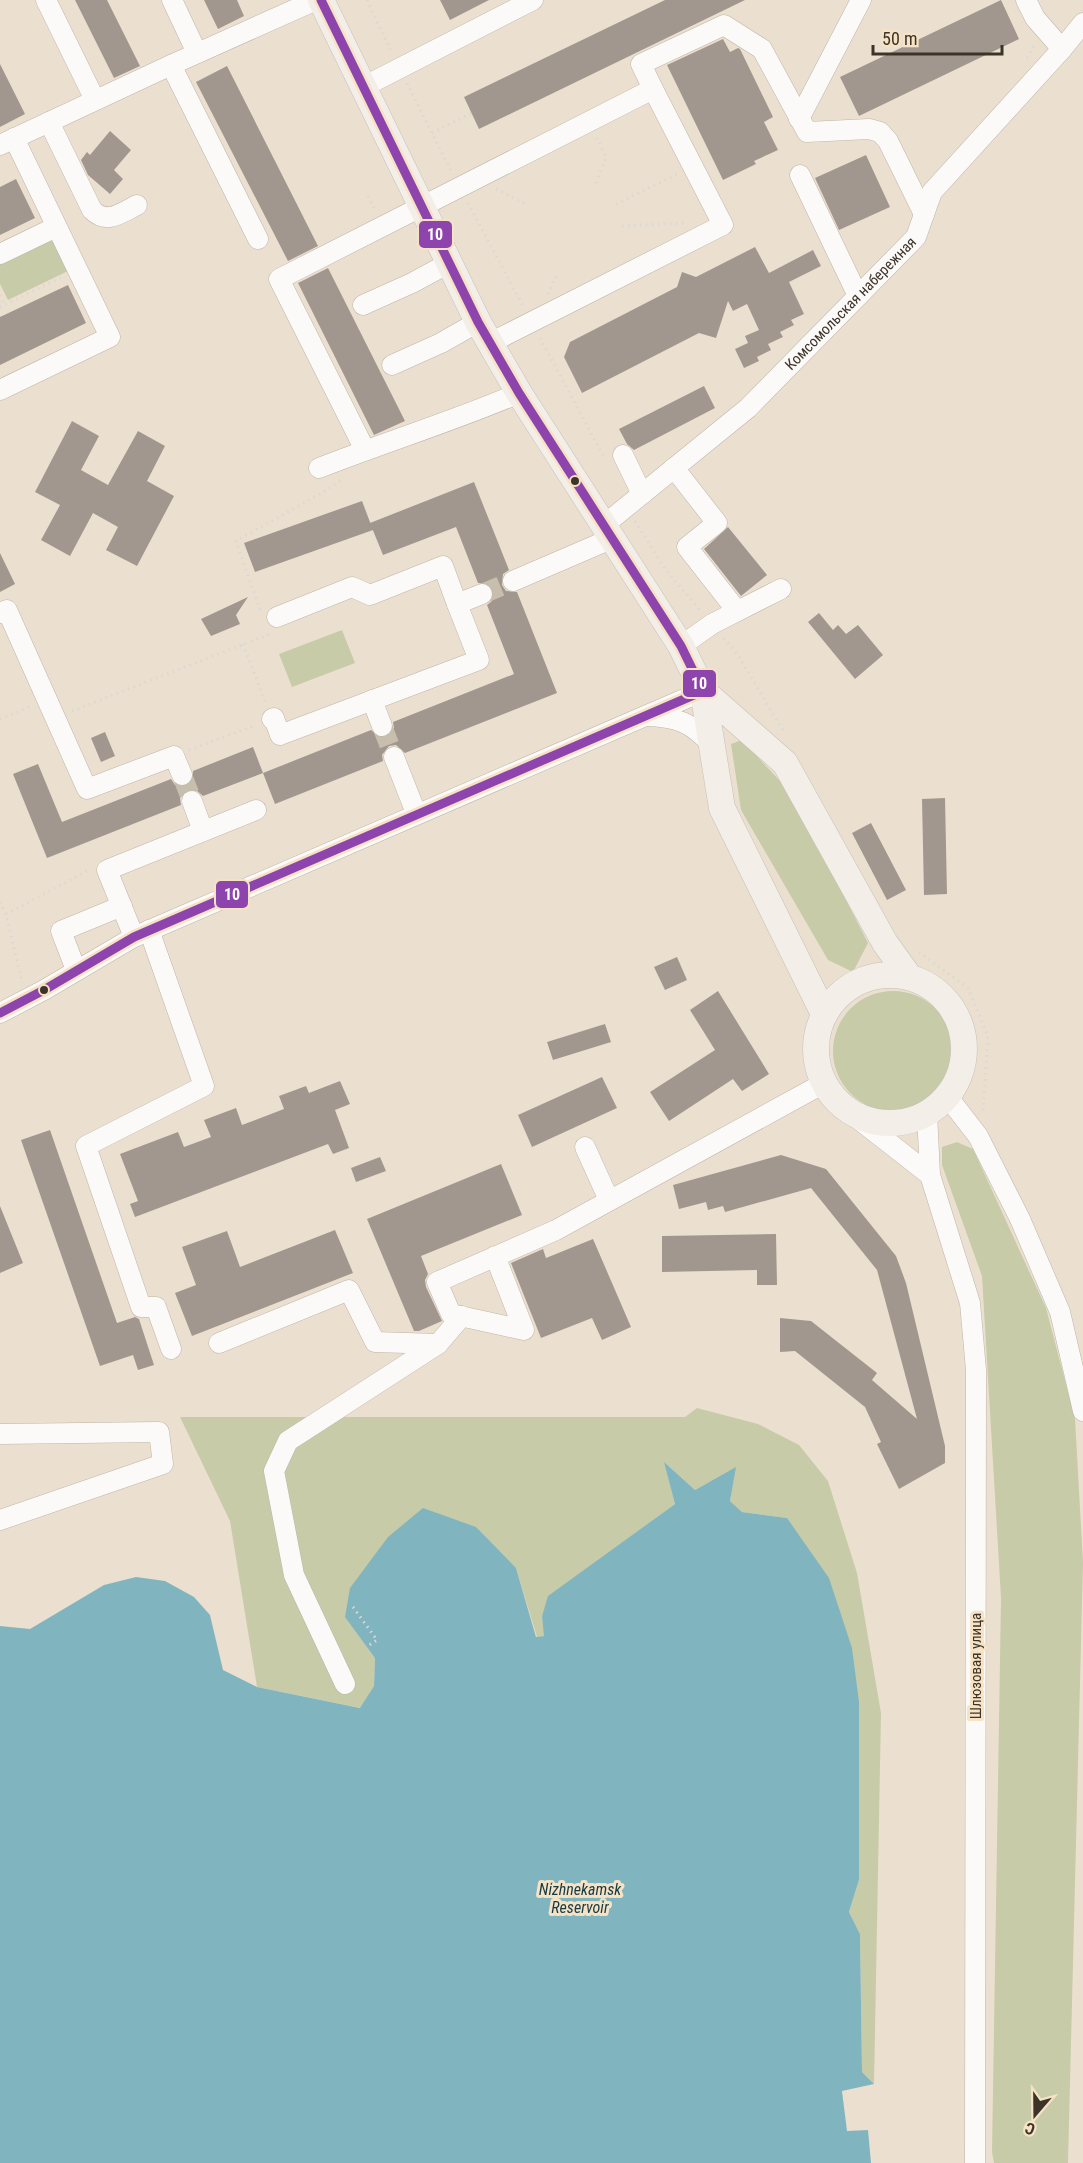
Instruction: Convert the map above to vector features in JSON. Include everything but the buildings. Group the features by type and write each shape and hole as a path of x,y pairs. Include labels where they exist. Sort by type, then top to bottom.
{"main road":[{"path":"321,0 484,332 519,393 681,646 703,691 722,808 824,1014"},
{"path":"703,691 785,763 885,944 908,975 933,989 945,1000 958,1019 963,1037 963,1062 957,1081 947,1096 927,1113 908,1121 889,1124 865,1119 843,1107 824,1083 819,1071 815,1047 818,1030 824,1014 838,996 855,984 874,977 908,975"}],"street":[{"path":"46,0 95,100"},
{"path":"172,0 197,53"},
{"path":"0,390 110,337 56,227 7,142 316,0"},
{"path":"363,87 441,45 534,0"},
{"path":"799,118 861,0"},
{"path":"1026,0 1035,18 1062,50"},
{"name":"Комсомольская набережная","path":"513,581 608,532 626,507 748,408 916,237 932,192 1062,50 1083,23"},
{"path":"392,365 441,343 531,322 723,225 641,64 724,25 762,50 807,132 869,129 880,132 888,141 924,214"},
{"path":"171,65 258,239"},
{"path":"364,450 279,279 653,88"},
{"path":"49,122 96,214 110,218 137,205"},
{"path":"800,175 858,296"},
{"path":"0,254 56,227"},
{"path":"363,305 449,263"},
{"path":"319,468 475,412 519,393"},
{"path":"616,461 642,494"},
{"path":"674,468 717,523 687,547 737,611"},
{"path":"269,712 274,718 280,735 479,660 443,566 370,595 352,587 271,621"},
{"path":"681,646 711,624 781,589"},
{"path":"457,604 482,594"},
{"path":"0,613 7,610 87,789 174,756 182,775"},
{"path":"0,1013 142,934 416,813 703,691"},
{"path":"372,700 382,726"},
{"path":"643,716 683,721 699,731 712,745"},
{"path":"394,757 416,813"},
{"path":"192,801 203,831"},
{"path":"171,1349 156,1307 141,1307 87,1146 204,1086 142,934 122,906 107,870 255,810"},
{"path":"76,970 61,931 122,906"},
{"path":"495,1256 524,1330 451,1314 437,1282 495,1256 556,1230 824,1083"},
{"path":"947,1096 978,1136 1029,1240 1060,1311 1083,1411"},
{"path":"843,1107 930,1175"},
{"name":"Шлюзовая улица","path":"927,1113 930,1175 970,1303 976,1370 975,2163"},
{"path":"585,1147 609,1200"},
{"path":"219,1343 349,1290 375,1342 438,1344"},
{"path":"345,1684 294,1575 274,1471 288,1441 438,1344 462,1316"},
{"path":"0,1434 159,1432 163,1464 0,1520"}],"path":[{"path":"367,0 432,133 467,182 531,322 616,461"},
{"path":"432,133 472,113"},
{"path":"589,121 606,157 596,183"},
{"path":"616,204 693,166"},
{"path":"467,182 526,204"},
{"path":"368,196 379,217"},
{"path":"622,226 688,223"},
{"path":"0,307 77,270"},
{"path":"0,295 5,305"},
{"path":"0,719 52,708 243,644 271,621 236,541 320,494 347,476"},
{"path":"626,507 665,568 738,655 789,741"},
{"path":"174,756 269,712 243,644"},
{"path":"6,914 91,869 107,870"},
{"path":"0,902 6,914 26,1000"},
{"path":"916,950 968,988 988,1036 982,1116"},
{"path":"353,1607 377,1640 366,1647"}],"green space":[{"path":"49,239 53,242 68,271 8,300 0,284 0,260"},
{"path":"342,630 355,663 292,687 279,654"},
{"path":"742,740 791,793 868,943 853,972 828,960 741,810 731,744"},
{"path":"893,991 916,996 935,1009 948,1028 953,1051 948,1074 935,1093 916,1106 893,1111 870,1106 851,1093 838,1074 833,1051 838,1028 851,1009 870,996"},
{"path":"957,1142 973,1149 1046,1308 1075,1419 1083,1562 1068,2163 994,2163 992,2152 1001,1598 982,1276 942,1165 942,1147"},
{"path":"697,1408 758,1424 799,1445 828,1481 857,1573 881,1713 874,2084 862,2072 860,1934 849,1912 859,1880 787,1518 742,1512 730,1501 735,1468 695,1490 665,1463 675,1504 549,1596 542,1616 545,1636 537,1637 516,1568 375,1658 374,1686 361,1708 257,1687 230,1521 180,1417 685,1417"}],"water":[{"name":"Nizhnekamsk Reservoir","path":"664,1462 695,1490 736,1467 730,1501 742,1512 787,1518 829,1578 852,1648 859,1702 859,1880 849,1912 860,1934 862,2072 874,2084 842,2091 847,2131 868,2130 871,2163 0,2163 0,1626 30,1629 104,1585 136,1577 165,1581 194,1597 210,1615 223,1670 257,1687 360,1708 374,1686 375,1658 345,1617 350,1588 388,1537 423,1508 476,1527 516,1568 536,1637 544,1636 542,1616 548,1596 675,1504"}],"tunnel":[{"path":"482,594 513,581"},
{"path":"382,726 394,757"},
{"path":"182,775 192,801"}],"transit line":[{"name":"10","path":"0,1013 134,937 703,691 681,646 519,393 478,322 321,0"}]}
